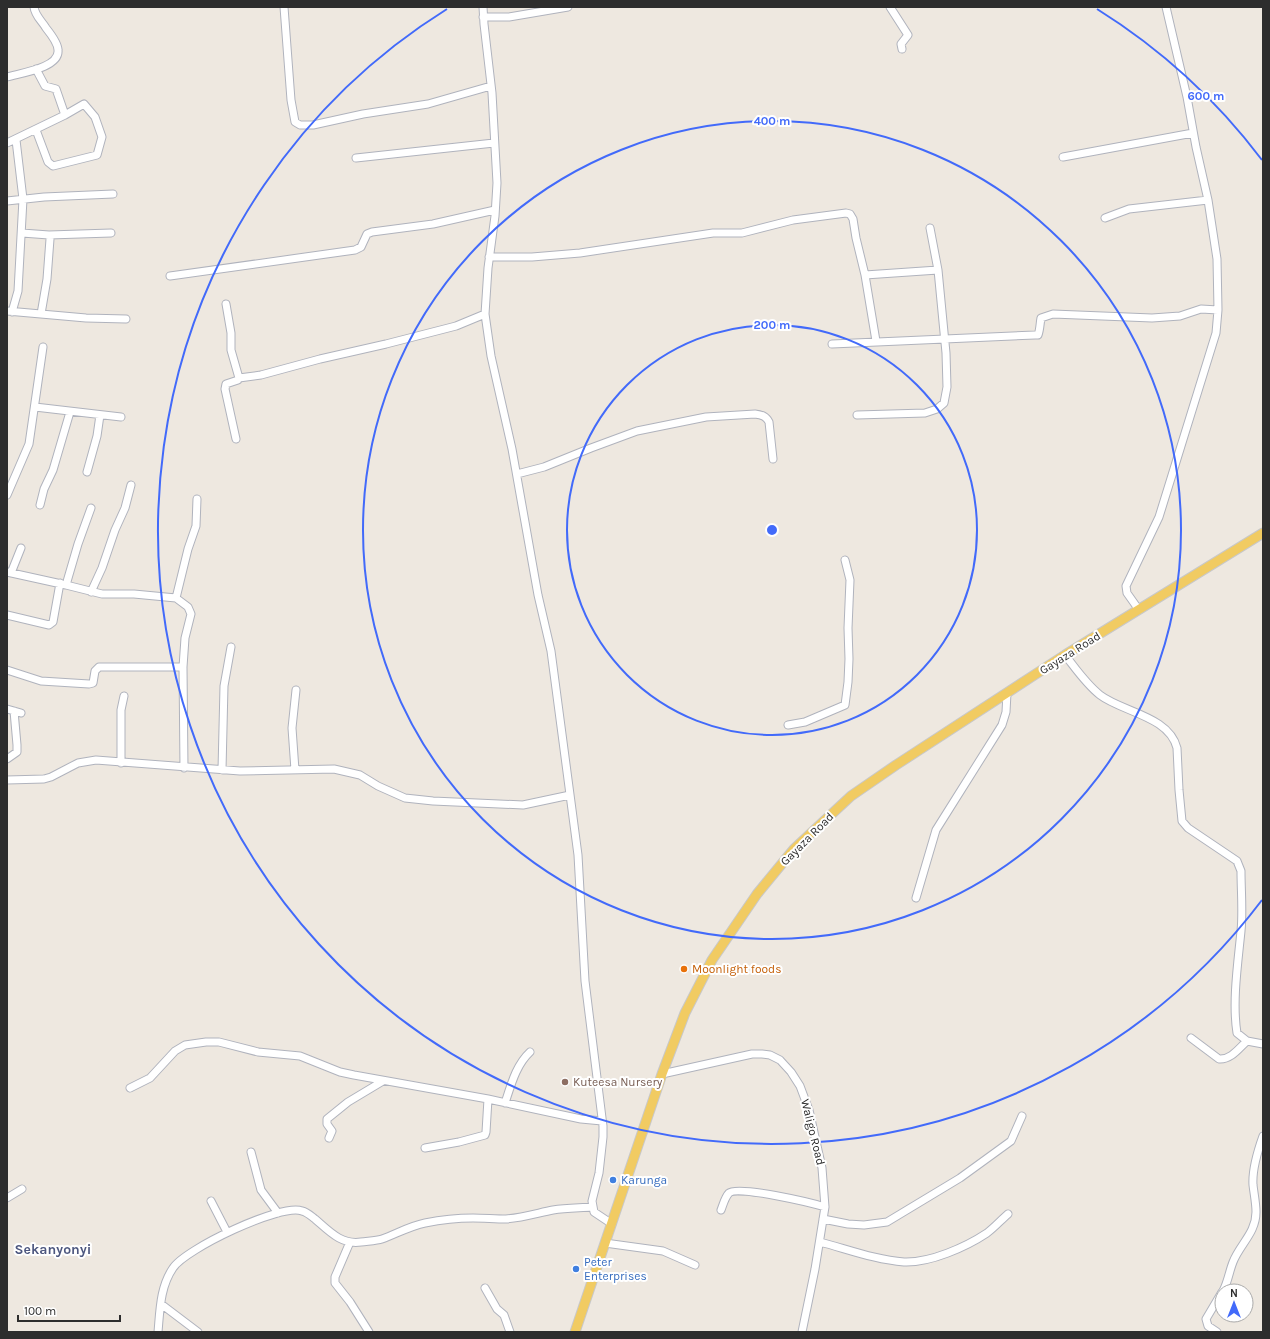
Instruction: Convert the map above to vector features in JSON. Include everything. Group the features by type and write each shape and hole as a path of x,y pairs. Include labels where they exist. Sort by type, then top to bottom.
{"main road":[{"name":"Gayaza Road","path":"575,1332 662,1074 685,1013 712,960 757,894 794,849 851,796 1065,655 1263,533"}],"street":[{"path":"7,77 51,64 58,56 58,49 46,27 38,18 34,7"},
{"path":"284,7 291,100 295,122 300,125 313,125 363,114 428,104 491,86"},
{"path":"483,7 491,86 496,183 495,210 489,257 485,314 491,356 517,474 538,595 551,651 578,855 582,950 602,1121 602,1151 592,1207 594,1212 612,1224"},
{"path":"483,17 509,17 568,7"},
{"path":"890,7 908,34 901,44 902,49"},
{"path":"1139,610 1127,593 1126,586 1161,510 1216,333 1218,310 1217,259 1208,200 1193,133 1187,97 1166,7"},
{"path":"36,69 45,86 56,89 65,115"},
{"path":"7,143 36,130 84,104 95,117 102,137 97,155 53,166 48,162 36,130"},
{"path":"1063,157 1193,133"},
{"path":"16,140 24,199 18,292 10,312 126,319"},
{"path":"356,158 494,144"},
{"path":"7,201 113,194"},
{"path":"1105,218 1129,209 1208,200"},
{"path":"170,276 222,270 355,250 361,247 367,234 372,232 433,224 495,210"},
{"path":"489,257 532,257 580,253 713,233 742,233 793,220 846,213 850,214 853,219 865,275 876,342"},
{"path":"856,415 925,413 938,409 944,403 947,394 945,338 938,270 930,228"},
{"path":"22,233 48,235 111,233"},
{"path":"41,314 48,279 50,239 48,235"},
{"path":"865,275 938,270"},
{"path":"226,304 231,333 232,350 239,378"},
{"path":"832,344 1038,335 1041,318 1053,314 1152,318 1180,316 1201,309 1218,310"},
{"path":"236,439 225,389 226,384 238,380 239,378 261,375 456,326 485,314"},
{"path":"7,495 29,444 43,347"},
{"path":"35,407 121,417"},
{"path":"40,505 44,489 53,470 70,412"},
{"path":"87,472 97,436 100,414"},
{"path":"517,474 544,467 637,431 706,417 762,414 769,422 773,458"},
{"path":"91,592 125,508 131,485"},
{"path":"176,598 188,549 196,526 197,499"},
{"path":"7,615 49,625 52,624 63,584 91,508"},
{"path":"21,548 9,573 63,584 91,592 176,598 188,607 191,614 185,638 182,667 184,768"},
{"path":"788,725 805,722 845,704 849,659 848,628 850,580 845,560"},
{"path":"222,770 224,686 231,647"},
{"path":"1065,655 1088,684 1101,696 1154,720 1170,735 1177,748 1182,821 1188,828 1238,861 1241,871 1241,930 1235,1002 1235,1021 1237,1033 1247,1041 1263,1044"},
{"path":"7,670 41,681 89,684 93,683 95,671 99,667 182,667"},
{"path":"295,770 292,728 296,690"},
{"path":"916,898 936,830 1002,725 1006,712 1007,693"},
{"path":"121,763 121,710 124,696"},
{"path":"7,759 17,752 14,711"},
{"path":"7,780 44,779 78,763 96,760 184,768 240,771 334,769 360,775 378,786 405,798 433,801 523,805 570,795"},
{"path":"1191,1038 1220,1059 1229,1058 1247,1041"},
{"path":"130,1088 150,1078 175,1051 185,1045 219,1042 258,1052 300,1056 340,1072 383,1081 488,1099 581,1119 602,1121"},
{"path":"505,1103 514,1074 525,1056 530,1052"},
{"name":"Waligo Road","path":"662,1074 752,1054 762,1054 770,1055 780,1060 791,1072 800,1086 809,1110 822,1168 825,1207 820,1242 802,1332"},
{"path":"329,1138 332,1131 327,1124 327,1119 348,1102 383,1081"},
{"path":"425,1148 459,1142 485,1134 488,1099"},
{"path":"823,1219 848,1224 864,1225 887,1222 956,1181 1011,1141 1022,1116"},
{"path":"1226,1283 1233,1261 1252,1230 1255,1221 1256,1212 1253,1183 1263,1136"},
{"path":"251,1152 261,1190 278,1213"},
{"path":"7,1198 22,1189"},
{"path":"721,1210 728,1193 734,1191 757,1193 825,1207"},
{"path":"211,1200 227,1232"},
{"path":"158,1332 160,1304 167,1279 178,1262 194,1250 227,1232 278,1213 290,1210 303,1211 339,1239 360,1243 380,1239 412,1226 443,1220 472,1218 507,1219 555,1210 592,1207"},
{"path":"820,1242 889,1260 916,1262 929,1259 969,1244 988,1232 1008,1214"},
{"path":"350,1242 334,1278 335,1283 350,1302 369,1332"},
{"path":"605,1243 663,1250 695,1266"},
{"path":"485,1288 497,1309 504,1315 510,1332"},
{"path":"160,1304 198,1332"},
{"path":"1214,1305 1206,1319 1206,1323 1217,1332"}],"place":[{"name":"Moonlight foods","path":"684,969"},
{"name":"Kuteesa Nursery","path":"565,1082"},
{"name":"Karunga","path":"613,1180"},
{"name":"Peter Enterprises","path":"576,1269"}],"district":[{"name":"Sekanyonyi","path":"53,1249"}]}
